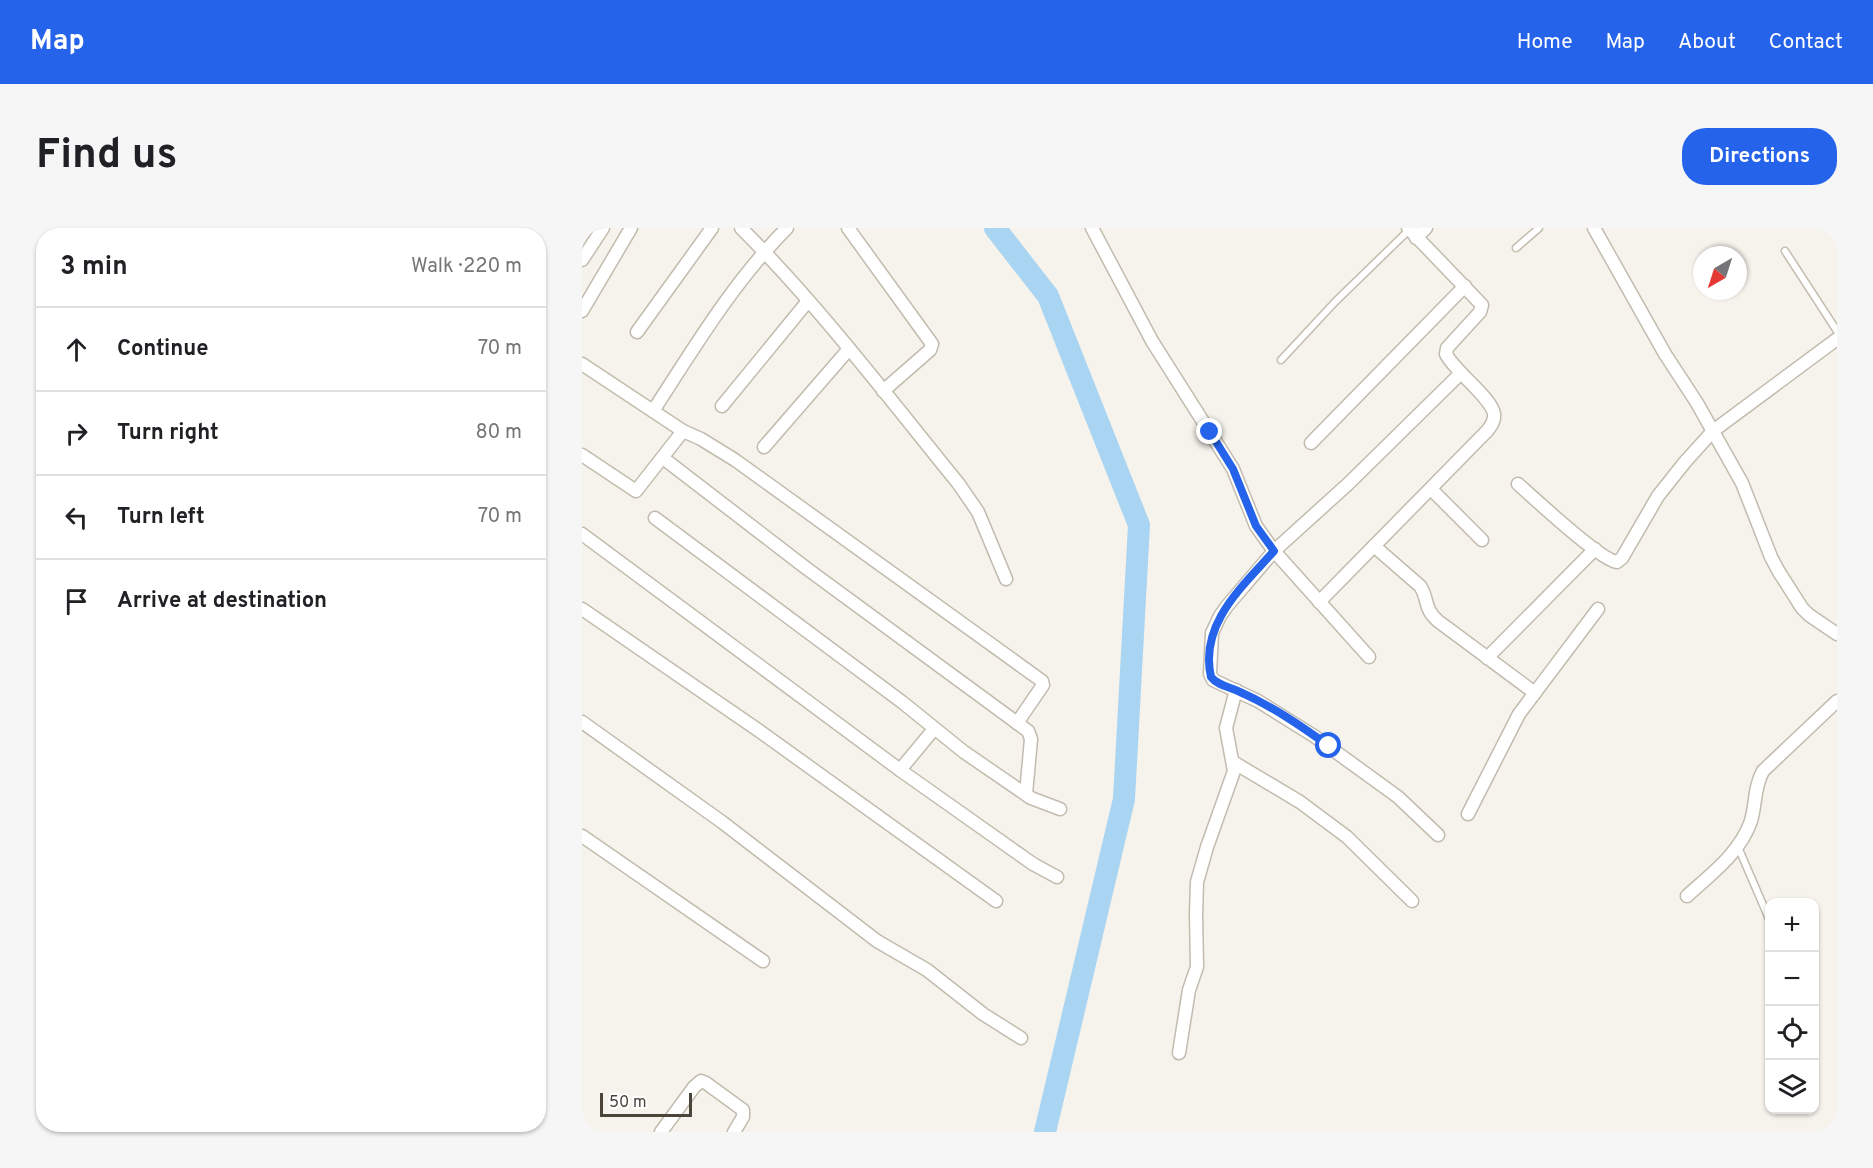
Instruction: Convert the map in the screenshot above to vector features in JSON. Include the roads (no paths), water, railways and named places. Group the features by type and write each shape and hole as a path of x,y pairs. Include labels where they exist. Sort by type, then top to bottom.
{"street":[{"path":"582,260 603,228"},
{"path":"582,311 631,228"},
{"path":"637,332 712,228"},
{"path":"741,228 764,251 849,349 969,498 978,512 1006,579"},
{"path":"653,411 702,335 764,251 787,228"},
{"path":"848,228 932,344 930,350 883,391"},
{"path":"1092,228 1152,341 1233,469 1256,526 1274,551 1369,657"},
{"path":"1411,232 1426,228"},
{"path":"1594,228 1655,337 1713,431 1746,492 1771,557 1785,581 1802,608 1837,634"},
{"path":"1319,602 1487,431 1494,419 1492,409 1449,360 1446,351 1482,307 1478,298 1411,232"},
{"path":"1311,443 1465,286"},
{"path":"722,406 808,301"},
{"path":"1518,484 1595,549 1611,561 1617,562 1622,558 1658,496 1684,462 1713,431 1837,339"},
{"path":"764,447 849,349"},
{"path":"582,364 683,431 735,460 1042,681 1043,685 1017,723"},
{"path":"1438,835 1398,797 1358,766 1275,710 1216,682 1211,677 1212,633 1227,606 1274,551 1348,484 1461,373"},
{"path":"582,455 636,491 683,431"},
{"path":"663,458 806,568 1028,731 1030,736 1026,794"},
{"path":"1431,489 1482,540"},
{"path":"655,518 964,752 1036,801 1060,808"},
{"path":"582,534 900,770 1033,864 1057,877"},
{"path":"1374,546 1420,586 1431,615 1535,693"},
{"path":"1487,658 1595,549"},
{"path":"582,609 758,730 996,902"},
{"path":"1468,814 1509,731 1598,609"},
{"path":"1179,1053 1189,990 1197,967 1197,882 1233,775 1233,762 1226,728 1236,690"},
{"path":"1687,896 1738,846 1752,819 1756,786 1763,771 1837,701"},
{"path":"582,722 722,822 877,941 927,970 983,1014 1021,1038"},
{"path":"900,770 934,729"},
{"path":"1233,762 1300,802 1347,837 1412,901"},
{"path":"582,836 763,961"},
{"path":"661,1132 694,1087 701,1081 743,1110 743,1117 734,1132"}],"lane":[{"path":"1516,248 1539,228"},
{"path":"1281,360 1335,302 1411,232"},
{"path":"1785,251 1837,331"},
{"path":"1738,846 1765,909"}],"waterway":[{"path":"995,228 1048,296 1139,525 1124,799 1045,1132"}]}
